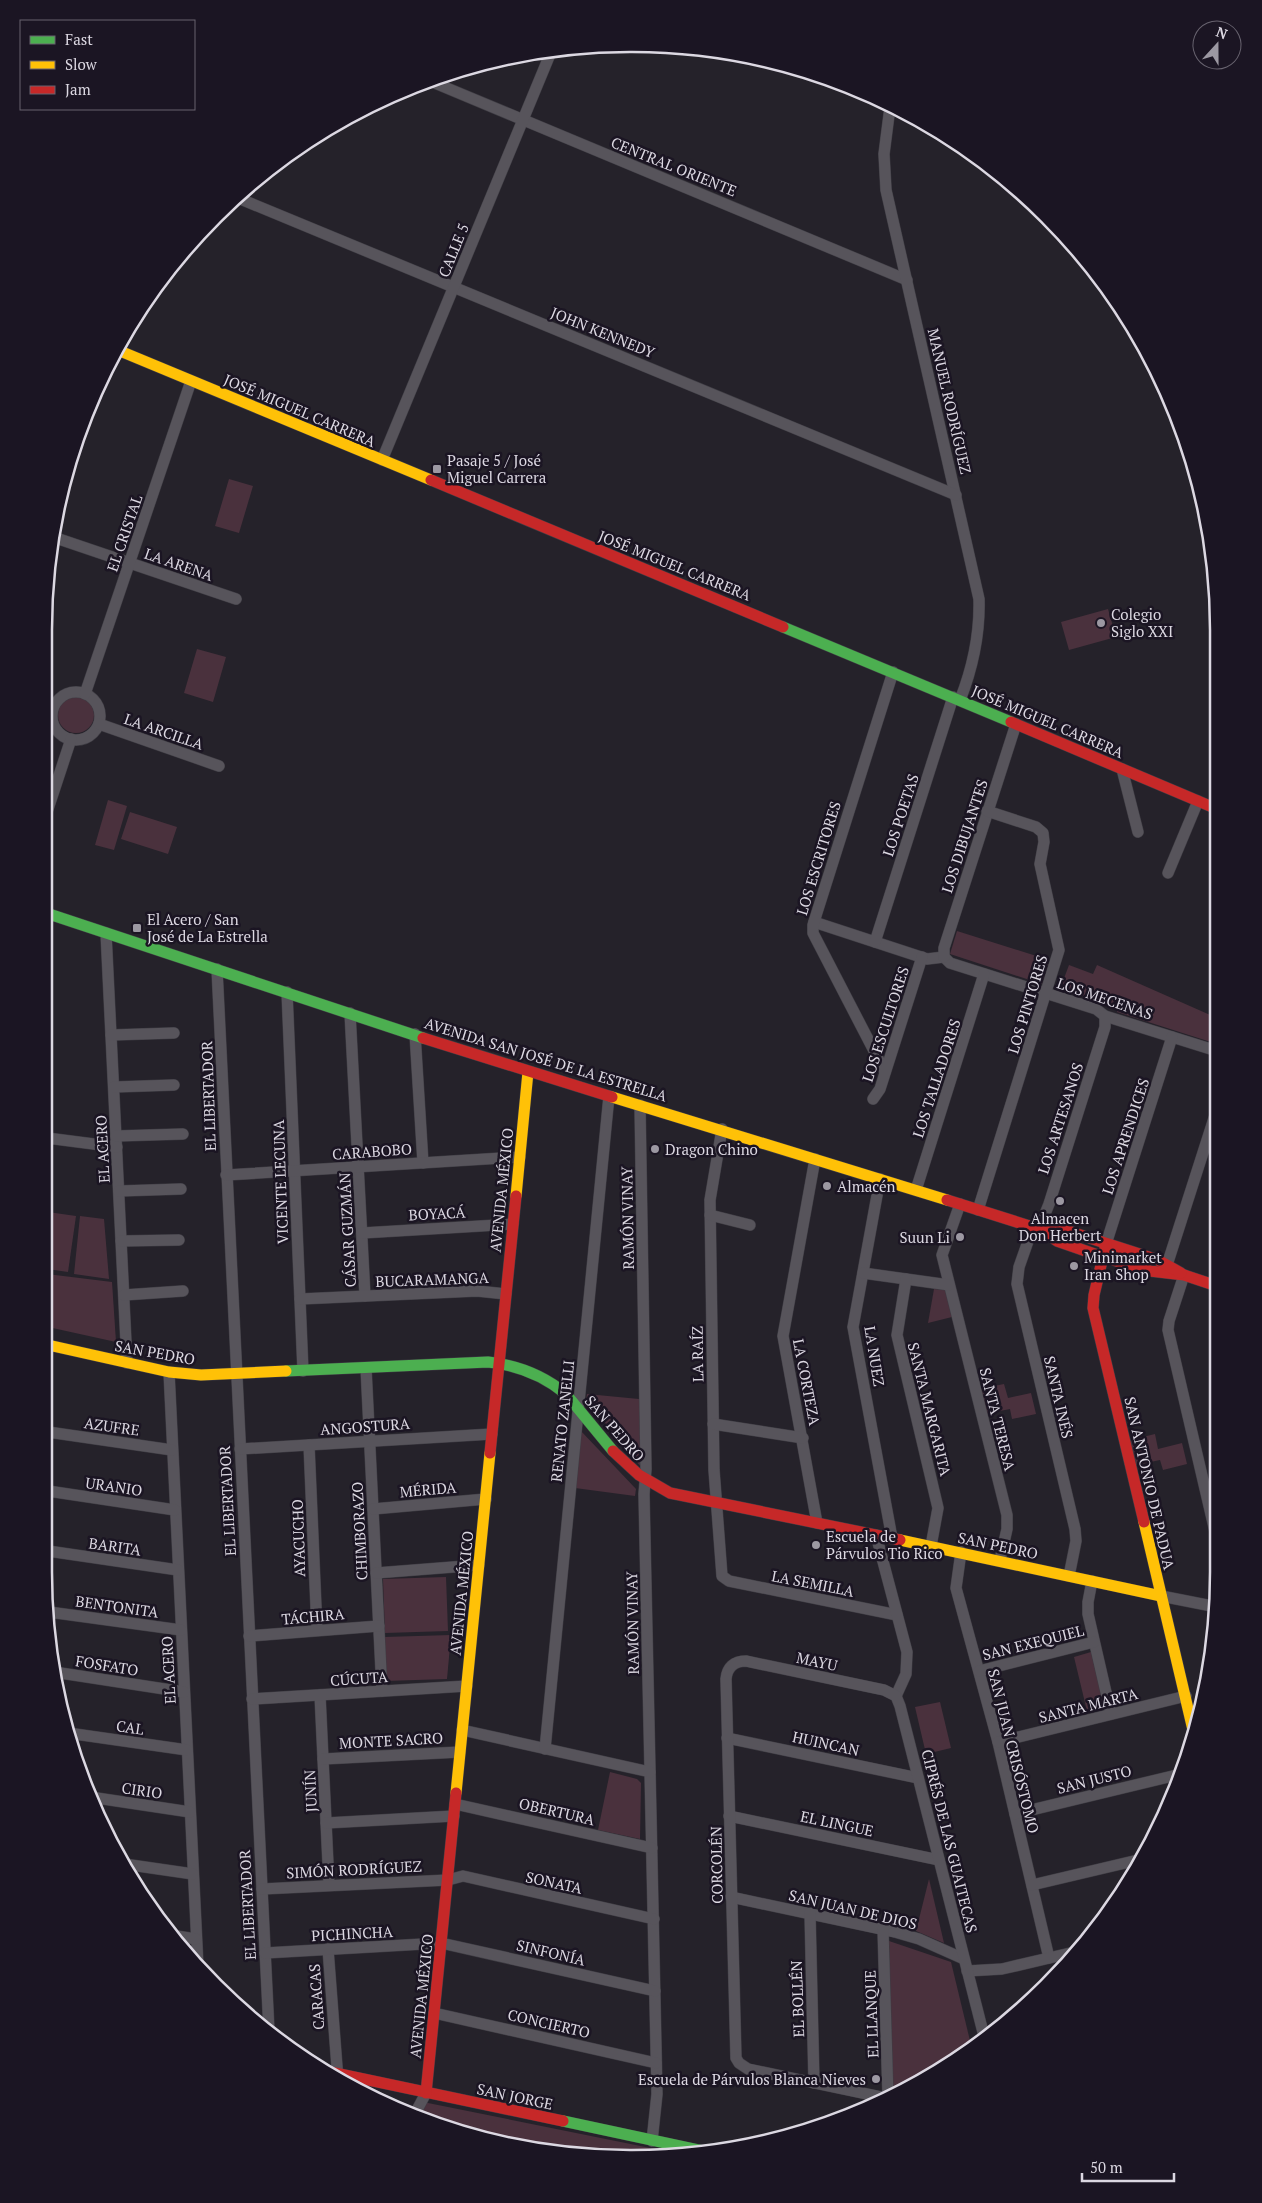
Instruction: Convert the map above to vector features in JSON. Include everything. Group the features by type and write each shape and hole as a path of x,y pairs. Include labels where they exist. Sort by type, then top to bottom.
{"street":[{"name":"CALLE 5","path":"382,460 548,58"},
{"name":"CENTRAL ORIENTE","path":"440,85 907,280"},
{"name":"MANUEL RODRÍGUEZ","path":"889,113 885,140 884,172 977,586 979,613 974,658 957,699"},
{"name":"JOHN KENNEDY","path":"245,201 956,495"},
{"name":"JOSÉ MIGUEL CARRERA","path":"124,353 893,672 1210,806"},
{"name":"EL CRISTAL","path":"85,694 191,381"},
{"name":"LA ARENA","path":"60,539 236,599"},
{"name":"LOS ESCRITORES","path":"885,1072 813,933 814,922 893,672"},
{"path":"52,706 70,693 85,694 97,704 100,712 99,724 93,734 86,738 71,739 64,736 54,725 52,718"},
{"name":"LOS POETAS","path":"875,942 957,699"},
{"name":"LA ARCILLA","path":"99,724 219,766"},
{"name":"LOS DIBUJANTES","path":"944,957 944,948 1016,724"},
{"path":"52,797 71,739"},
{"path":"1122,769 1138,832"},
{"path":"1168,873 1198,801"},
{"name":"LOS PINTORES","path":"978,1210 1059,950 1040,864 1044,842 1043,834 1036,827 987,811"},
{"name":"AVENIDA SAN JOSÉ DE LA ESTRELLA","path":"52,915 528,1072 722,1130 1036,1228 1057,1241 1103,1257 1158,1273 1184,1275"},
{"name":"LOS MECENAS","path":"814,922 922,957 933,959 944,957 950,963 1096,1009 1105,1016 1210,1050"},
{"name":"EL ACERO","path":"106,933 127,1363"},
{"name":"LOS ESCULTORES","path":"873,1099 879,1092 922,957"},
{"name":"EL LIBERTADOR","path":"217,969 269,2022"},
{"name":"LOS TALLADORES","path":"916,1190 984,974"},
{"name":"VICENTE LECUNA","path":"287,992 303,1371"},
{"name":"CÁSAR GUZMÁN","path":"350,1013 365,1296"},
{"name":"LOS ARTESANOS","path":"1036,1228 1049,1204 1105,1027 1105,1016"},
{"path":"112,1035 174,1033"},
{"path":"415,1034 422,1163"},
{"name":"LOS APRENDICES","path":"1106,1244 1172,1037"},
{"name":"AVENIDA MÉXICO","path":"418,2109 426,2093 528,1072"},
{"path":"114,1087 174,1085"},
{"name":"RENATO ZANELLI","path":"545,1749 609,1096"},
{"name":"RAMÓN VINAY","path":"640,1105 657,2109 652,2141"},
{"name":"LA RAÍZ","path":"722,1130 710,1200 710,1215 716,1503 721,1573 724,1579"},
{"path":"1167,1265 1210,1132"},
{"path":"52,1138 116,1142 182,1134"},
{"name":"CARABOBO","path":"226,1175 520,1157"},
{"name":"LA CORTEZA","path":"815,1159 783,1336 803,1438 817,1524"},
{"name":"LA NUEZ","path":"880,1179 853,1327 892,1538"},
{"path":"119,1192 181,1189"},
{"name":"SANTA TERESA","path":"960,1204 942,1255 1007,1515 1007,1529 1000,1560"},
{"path":"710,1215 750,1225"},
{"name":"BOYACÁ","path":"362,1233 513,1224"},
{"name":"AVENIDA SAN JOSÉ DE LA ESTRELLA","path":"1036,1228 1061,1229 1167,1265 1184,1275 1210,1284"},
{"name":"SANTA INÉS","path":"1036,1228 1019,1267 1017,1284 1075,1529 1076,1541 1069,1576"},
{"path":"121,1241 179,1240"},
{"name":"SAN ANTONIO DE PADUA","path":"1106,1244 1094,1296 1094,1308 1191,1719"},
{"path":"863,1273 949,1285"},
{"path":"1184,1275 1169,1321 1168,1330 1210,1510"},
{"name":"SANTA MARGARITA","path":"906,1279 897,1335 938,1508 931,1546"},
{"name":"BUCARAMANGA","path":"300,1299 489,1291 506,1294"},
{"path":"124,1295 183,1292"},
{"name":"SAN PEDRO","path":"52,1346 169,1372 201,1375 499,1363 517,1367 548,1380 561,1389 627,1466 645,1481 670,1493 1000,1560 1161,1596 1208,1603"},
{"name":"CHIMBORAZO","path":"366,1368 382,1691"},
{"name":"EL ACERO","path":"169,1372 197,1954"},
{"path":"713,1424 803,1438"},
{"name":"AZUFRE","path":"52,1433 172,1450"},
{"name":"ANGOSTURA","path":"240,1449 492,1434"},
{"name":"AYACUCHO","path":"309,1445 317,1630"},
{"name":"URANIO","path":"52,1492 175,1510"},
{"name":"MÉRIDA","path":"373,1509 486,1499"},
{"path":"876,1535 907,1652 906,1674 896,1696"},
{"name":"BARITA","path":"52,1552 178,1570"},
{"name":"SAN JUAN CRISÓSTOMO","path":"961,1552 956,1588 998,1742 1049,1958"},
{"path":"376,1573 479,1565"},
{"name":"LA SEMILLA","path":"724,1579 897,1615"},
{"path":"1092,1581 1087,1608 1112,1714"},
{"name":"BENTONITA","path":"54,1613 181,1630"},
{"name":"TÁCHIRA","path":"249,1636 379,1626"},
{"name":"SAN EXEQUIEL","path":"978,1670 1094,1642"},
{"name":"MAYU","path":"731,1666 738,1662 746,1661 884,1690 896,1696"},
{"name":"CORCOLÉN","path":"731,1666 726,1679 735,2053 739,2063 748,2069 814,2083"},
{"name":"FOSFATO","path":"62,1673 184,1692"},
{"name":"CÚCUTA","path":"252,1700 467,1686"},
{"name":"JUNÍN","path":"320,1695 329,1885"},
{"name":"CIPRÉS DE LAS GUAITECAS","path":"896,1696 983,2031"},
{"name":"SANTA MARTA","path":"998,1742 1186,1696"},
{"path":"462,1730 650,1772"},
{"name":"CAL","path":"76,1734 187,1750"},
{"name":"HUINCAN","path":"727,1738 918,1778"},
{"name":"MONTE SACRO","path":"323,1759 460,1752"},
{"name":"SAN JUSTO","path":"1015,1814 1172,1776"},
{"name":"CIRIO","path":"100,1799 190,1812"},
{"name":"OBERTURA","path":"455,1804 652,1848"},
{"path":"326,1823 454,1816"},
{"name":"EL LINGUE","path":"729,1816 939,1860"},
{"path":"1032,1885 1132,1861"},
{"path":"133,1865 193,1874"},
{"name":"SONATA","path":"448,1880 463,1876 654,1919"},
{"name":"SIMÓN RODRÍGUEZ","path":"262,1889 448,1880"},
{"name":"SAN JUAN DE DIOS","path":"731,1897 883,1929 919,1939 964,1959"},
{"name":"EL BOLLÉN","path":"810,1913 814,2083"},
{"name":"EL LLANQUE","path":"883,1929 887,2091"},
{"path":"182,1936 196,1938"},
{"name":"PICHINCHA","path":"265,1953 441,1943"},
{"name":"SINFONÍA","path":"441,1943 655,1991"},
{"name":"CARACAS","path":"328,1950 338,2070"},
{"path":"967,1971 1002,1969 1065,1954"},
{"name":"CONCIERTO","path":"434,2013 656,2062"},
{"name":"SAN JORGE","path":"353,2079 686,2148"},
{"path":"814,2083 876,2096"}],"shaded area":[{"path":"229,479 253,486 239,533 215,526"},
{"path":"1108,609 1116,637 1069,650 1061,622"},
{"path":"197,649 226,657 213,702 184,693"},
{"path":"76,697 89,702 94,715 89,728 76,733 63,728 58,715 63,702"},
{"path":"108,800 127,806 114,850 95,845"},
{"path":"130,812 177,827 168,854 121,839"},
{"path":"957,931 1049,960 1042,984 950,954"},
{"path":"1069,965 1093,974 1097,965 1210,1015 1210,1042 1117,1012 1117,1007 1060,989"},
{"path":"52,1213 76,1216 68,1272 52,1270"},
{"path":"80,1216 104,1219 109,1279 74,1274"},
{"path":"52,1275 112,1282 116,1342 52,1328"},
{"path":"934,1289 947,1290 952,1317 928,1323"},
{"path":"1004,1384 1008,1398 1031,1393 1036,1414 1012,1419 1010,1409 985,1414 979,1389"},
{"path":"587,1394 639,1399 641,1467 586,1400"},
{"path":"580,1430 636,1489 635,1496 575,1488"},
{"path":"1155,1434 1158,1449 1182,1443 1187,1464 1163,1470 1160,1460 1136,1465 1130,1440"},
{"path":"446,1577 448,1631 385,1633 383,1579"},
{"path":"451,1635 447,1679 385,1681 384,1637"},
{"path":"1091,1652 1104,1707 1087,1711 1074,1657"},
{"path":"940,1702 951,1748 926,1754 915,1707"},
{"path":"610,1772 637,1779 641,1783 640,1839 598,1830"},
{"path":"929,1879 944,1943 916,1931"},
{"path":"889,1941 951,1962 970,2040 920,2073 893,2088"},
{"path":"423,2102 657,2149 593,2149 555,2146 481,2131 422,2111"}],"traffic: fast":[{"path":"783,627 1011,722"},
{"path":"52,915 423,1038"},
{"path":"286,1371 488,1362 519,1368 539,1376 566,1394 613,1451"},
{"path":"563,2121 687,2148"}],"traffic: slow":[{"path":"124,353 431,480"},
{"path":"516,1196 528,1072"},
{"path":"612,1097 947,1200"},
{"path":"52,1346 169,1372 201,1375 286,1371"},
{"path":"456,1793 490,1453"},
{"path":"1144,1522 1191,1720"},
{"path":"900,1540 1161,1596"}],"traffic: jam":[{"path":"431,480 783,627"},
{"path":"1011,722 1210,806"},
{"path":"423,1038 612,1097"},
{"path":"490,1453 516,1196"},
{"path":"947,1200 1039,1229 1057,1241 1103,1257 1150,1271 1184,1275 1210,1284"},
{"path":"1039,1229 1053,1228 1068,1231 1158,1260 1181,1273"},
{"path":"1106,1244 1094,1295 1093,1308 1144,1522"},
{"path":"613,1451 639,1475 670,1493 900,1540"},
{"path":"426,2093 456,1793"},
{"path":"346,2075 563,2121"}],"place":[{"name":"Pasaje 5 / José Miguel Carrera","path":"437,469"},
{"name":"Colegio Siglo XXI","path":"1101,623"},
{"name":"El Acero / San José de La Estrella","path":"137,928"},
{"name":"Dragon Chino","path":"655,1149"},
{"name":"Almacén","path":"827,1186"},
{"name":"Almacen Don Herbert","path":"1060,1201"},
{"name":"Suun Li","path":"960,1237"},
{"name":"Minimarket Iran Shop","path":"1074,1266"},
{"name":"Escuela de Párvulos Tio Rico","path":"816,1545"},
{"name":"Escuela de Párvulos Blanca Nieves","path":"876,2079"}]}
